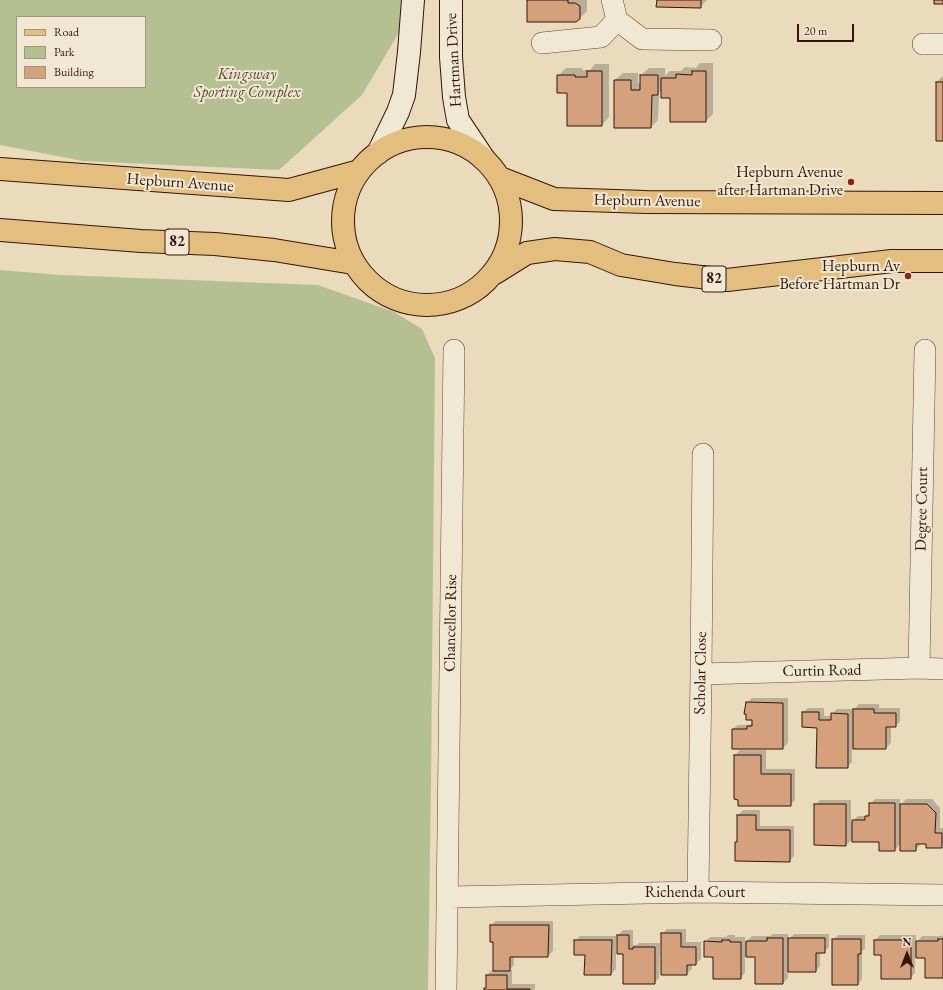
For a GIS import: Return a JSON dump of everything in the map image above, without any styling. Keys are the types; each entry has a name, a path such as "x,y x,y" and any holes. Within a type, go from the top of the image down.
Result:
{"main road":[{"path":"378,153 398,112 404,95 413,0"},
{"name":"Hartman Drive","path":"451,0 451,57 454,97 458,120 484,159"},
{"name":"82","path":"494,274 507,248 512,225 508,198 500,178 484,159 464,146 442,138 408,139 378,153 366,162 348,190 342,216 344,241 353,263 373,287 404,303 442,304 472,293 494,274 527,253 555,249 590,252 621,265 675,274 726,280 892,261 943,261"},
{"name":"Hepburn Avenue","path":"0,169 289,190 359,171"},
{"name":"Hepburn Avenue","path":"500,178 554,199 646,202 943,203"},
{"name":"82","path":"0,230 141,241 215,244 274,250 353,263"}],"street":[{"path":"542,43 601,37 615,10 642,39 711,40"},
{"name":"Chancellor Rise","path":"446,990 454,350"},
{"name":"Degree Court","path":"919,668 925,350"},
{"name":"Scholar Close","path":"698,892 703,454"},
{"name":"Curtin Road","path":"701,674 919,668 943,669"},
{"name":"Richenda Court","path":"448,897 698,892 943,895"}],"green space":[{"name":"Kingsway Sporting Complex","path":"0,0 403,0 404,24 362,95 279,170 83,161 0,145"},
{"path":"0,270 60,275 318,285 394,312 422,329 435,358 428,990 0,990"}],"building":[{"path":"527,0 568,0 568,3 575,3 580,6 580,19 576,22 527,22"},
{"path":"657,0 701,0 701,8 656,7"},
{"path":"934,0 943,0 943,4 934,4"},
{"path":"587,71 602,71 602,126 567,126 567,93 557,93 557,75 587,77"},
{"path":"692,71 706,71 706,122 670,122 670,98 661,98 661,78 676,78 676,74 692,75"},
{"path":"640,75 658,75 658,95 652,95 651,128 614,128 614,80 631,80 631,90 640,90"},
{"path":"936,82 943,82 943,141 936,141"},
{"path":"746,702 783,703 783,749 732,749 732,729 747,729 747,726 752,726 752,720 746,720 746,714 744,714"},
{"path":"853,709 874,709 874,713 896,713 896,727 886,727 886,749 853,749"},
{"path":"802,712 819,712 819,720 831,720 831,713 848,714 848,768 816,768 817,728 802,727"},
{"path":"734,755 761,755 761,774 791,774 791,806 738,806 738,800 734,799"},
{"path":"869,803 895,803 895,851 879,851 879,842 852,842 852,820 865,820 865,816 869,816"},
{"path":"814,804 846,804 846,846 814,845"},
{"path":"900,804 927,804 936,813 935,833 942,833 942,848 926,848 926,844 916,844 916,851 900,851"},
{"path":"737,815 756,815 756,830 790,830 790,862 735,861"},
{"path":"490,925 549,925 548,957 510,957 510,971 493,971 493,942 490,942"},
{"path":"661,933 681,933 681,947 696,947 696,965 687,965 687,975 661,975"},
{"path":"617,935 629,935 629,949 633,949 633,947 655,947 655,984 623,984 623,954 617,954"},
{"path":"767,938 783,938 783,984 755,984 755,957 746,957 746,941 767,941"},
{"path":"788,938 825,938 825,953 816,953 816,972 788,972"},
{"path":"832,939 861,939 861,954 858,954 858,985 832,985"},
{"path":"938,939 943,939 943,978 925,978 925,958 916,958 916,941 938,941"},
{"path":"574,940 612,940 611,975 584,975 585,955 574,955"},
{"path":"722,940 741,942 741,979 713,979 713,957 704,957 704,941 722,942"},
{"path":"874,940 911,940 911,979 881,979 881,955 874,955"},
{"path":"486,975 507,975 507,989 530,990 484,990 484,988 486,988"}],"place":[{"name":"Hepburn Avenue after Hartman Drive","path":"851,182"},
{"name":"Hepburn Av Before Hartman Dr","path":"908,276"}]}
